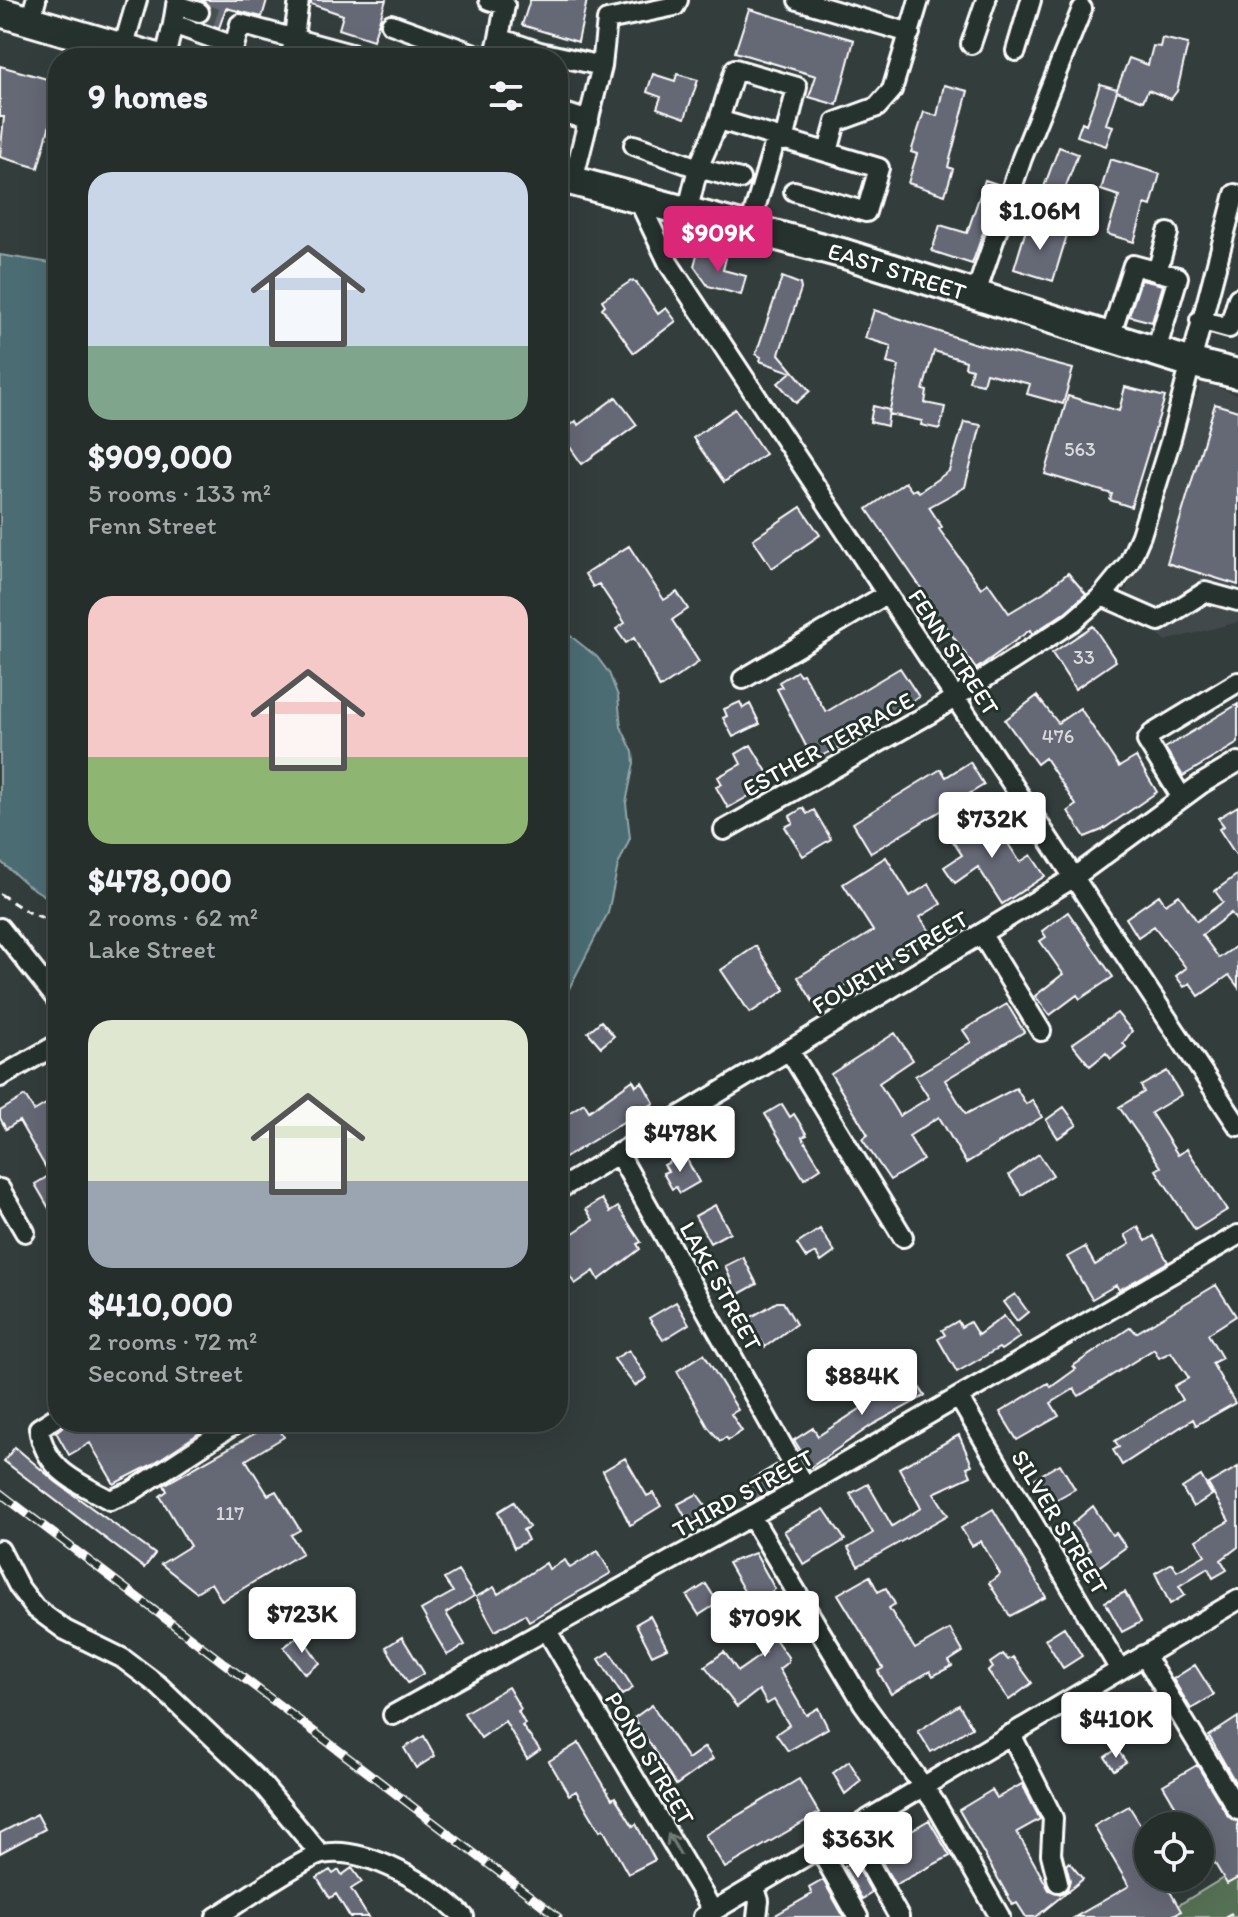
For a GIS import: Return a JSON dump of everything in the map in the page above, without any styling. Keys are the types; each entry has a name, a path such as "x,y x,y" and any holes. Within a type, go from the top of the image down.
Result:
{"highway":[{"path":"0,12 33,10 123,48"},
{"name":"EAST STREET","path":"568,180 976,293 1120,322 1156,351 1238,382"},
{"name":"EAST STREET","path":"1189,362 1238,374"}],"street":[{"path":"123,48 137,0"},
{"path":"293,48 299,0"},
{"path":"568,174 589,121 602,66 607,20 675,6 678,0"},
{"path":"798,0 910,33"},
{"path":"828,152 836,122 877,107 892,90 919,0"},
{"path":"971,44 986,0"},
{"path":"1016,51 1031,0"},
{"path":"496,48 500,2"},
{"path":"167,48 173,24 187,5"},
{"path":"976,293 1022,158 1082,9"},
{"path":"232,48 231,22 328,48"},
{"path":"173,24 224,48"},
{"path":"391,24 458,48"},
{"path":"499,38 528,48"},
{"path":"568,58 602,66"},
{"path":"687,213 698,168 719,120 735,69 797,87 749,229"},
{"path":"568,114 589,121"},
{"path":"719,120 879,168 866,212 794,191"},
{"path":"634,145 740,179"},
{"name":"ESTHER TERRACE","path":"724,830 917,721 1072,622 1102,596 1129,563 1171,439 1200,320 1229,250 1235,194"},
{"name":"FENN STREET","path":"639,201 669,264 1238,1126"},
{"path":"1120,322 1168,233"},
{"path":"1120,322 1133,265 1178,277 1156,351"},
{"path":"1200,320 1229,328 1238,298"},
{"path":"1102,596 1159,621 1205,592 1238,601"},
{"path":"743,679 887,594"},
{"path":"1182,798 1147,741 1152,734 1238,682"},
{"name":"FOURTH STREET","path":"568,1184 1073,878 1182,798 1238,762"},
{"path":"0,928 48,988"},
{"path":"982,935 1041,1031"},
{"path":"0,1077 48,1050"},
{"path":"789,1050 903,1237"},
{"name":"LAKE STREET","path":"618,1153 805,1486"},
{"path":"0,1189 25,1232"},
{"name":"THIRD STREET","path":"393,1715 805,1486 1238,1235"},
{"name":"SILVER STREET","path":"959,1398 1120,1670"},
{"path":"48,1422 39,1428 43,1451 69,1478 110,1500 131,1492 223,1432"},
{"path":"751,1516 863,1703 925,1786 1000,1917"},
{"path":"0,1550 19,1587 35,1608 65,1630 122,1658 158,1685 260,1782 320,1854"},
{"path":"708,1914 1238,1600"},
{"name":"POND STREET","path":"546,1629 708,1914"},
{"path":"1144,1655 1238,1810"},
{"path":"1011,1734 1053,1818 1051,1854 1058,1882"},
{"path":"851,1831 899,1917"},
{"path":"820,1850 858,1917"},
{"path":"216,1917 320,1854 348,1853 383,1864 420,1883 464,1917"},
{"path":"755,1888 759,1901 757,1917"}],"path":[{"path":"0,894 26,911 48,920"},
{"path":"1225,1917 1238,1910"}],"shaded area":[{"path":"1202,382 1238,395 1238,622 1165,641 1123,599"}],"green space":[{"path":"1238,1869 1238,1917 1159,1917 1200,1892 1214,1892 1214,1884"}],"water":[{"path":"0,255 48,262 48,898 26,884 0,861"},
{"path":"568,634 597,657 609,673 618,696 621,727 633,752 634,763 626,803 630,838 618,865 608,913 568,991"}],"building":[{"path":"202,0 267,0 262,17 226,8 219,28 204,22 211,10"},
{"path":"311,0 386,0 373,40 339,29 343,15 311,4"},
{"path":"530,0 587,0 578,42 522,25"},
{"path":"749,9 854,40 837,105 809,97 816,76 735,52"},
{"path":"1162,38 1188,44 1177,91 1171,99 1148,90 1143,101 1117,91 1106,124 1113,126 1106,146 1077,136 1082,122 1086,124 1100,84 1117,89 1129,58 1148,65 1153,46 1160,47"},
{"path":"0,66 48,79 48,132 38,168 0,157 4,117 0,117"},
{"path":"653,74 675,81 677,74 698,80 685,118 657,108 661,97 647,92"},
{"path":"944,85 968,91 948,167 953,169 945,195 908,183 917,154 911,152 924,112 937,116"},
{"path":"1059,147 1078,154 1063,194 1044,187"},
{"path":"1110,159 1160,174 1151,206 1145,204 1134,242 1107,234 1119,196 1101,190"},
{"path":"985,180 1000,185 972,264 932,251 940,225 967,233"},
{"path":"1028,223 1067,235 1053,281 1014,269"},
{"path":"698,251 726,258 723,270 746,276 741,295 708,286 694,266"},
{"path":"782,277 800,284 801,289 779,354 810,391 796,403 778,383 791,372 760,361 761,357 756,354"},
{"path":"1141,280 1163,285 1152,322 1129,316"},
{"path":"631,281 636,282 658,314 666,308 676,321 634,353 602,308 605,305 602,300"},
{"path":"874,310 973,343 1073,369 1063,404 1027,394 1030,384 986,373 983,384 969,381 972,369 965,367 966,361 934,351 923,390 927,391 925,403 945,407 940,429 921,425 922,421 889,414 899,366 887,363 891,346 865,338"},
{"path":"1125,387 1165,397 1131,507 1110,500 1112,494 1045,474 1068,396 1119,411"},
{"path":"616,397 637,425 582,464 568,444 568,427 576,421 578,425"},
{"path":"1215,404 1238,411 1238,585 1167,563"},
{"path":"873,406 889,410 887,426 870,422"},
{"path":"735,409 765,454 724,482 693,438"},
{"path":"964,422 981,425 965,487 929,507 942,527 939,529 981,588 988,583 1009,613 1068,573 1086,594 1064,613 1032,634 1030,630 976,669 940,618 931,624 923,611 932,604 867,509 905,482 912,491 916,489 919,492 949,471"},
{"path":"801,507 820,535 772,568 753,539"},
{"path":"629,546 664,600 677,592 688,609 672,620 699,662 660,688 634,638 626,643 616,629 625,623 599,584 593,587 585,574"},
{"path":"1093,626 1116,661 1075,689 1052,653"},
{"path":"900,668 919,697 813,760 777,689 782,687 779,682 797,671 803,674 826,712"},
{"path":"1037,696 1058,723 1080,708 1119,767 1136,757 1157,792 1102,830 1085,837 1068,811 1076,805 1045,758 1037,764 1005,720"},
{"path":"740,702 743,708 750,704 760,724 733,737 723,718 727,716 724,709"},
{"path":"1238,704 1238,743 1183,776 1165,748"},
{"path":"751,745 773,782 728,808 716,787 722,784 718,777 741,764 736,754"},
{"path":"970,762 984,785 871,853 853,823 941,769 946,777"},
{"path":"1238,806 1238,858 1219,829 1224,826 1218,818"},
{"path":"803,808 807,814 814,810 831,839 803,856 785,827 793,823 790,816"},
{"path":"988,813 1020,862 1031,855 1045,876 1002,904 978,867 955,883 944,867 962,855 950,837"},
{"path":"886,857 910,896 929,884 941,904 920,917 931,933 815,1005 798,977 873,931 843,884"},
{"path":"1238,874 1238,923 1231,913 1202,935 1219,958 1238,945 1238,987 1229,975 1199,996 1190,983 1184,987 1176,976 1186,968 1154,926 1138,937 1126,918 1159,895 1165,904 1179,895 1197,921 1223,902 1215,891"},
{"path":"1068,912 1113,977 1080,999 1077,995 1050,1015 1035,996 1063,974 1040,941 1046,937 1042,931"},
{"path":"756,946 785,990 750,1013 721,970"},
{"path":"1007,1004 1024,1032 945,1080 966,1114 1016,1088 1026,1104 1032,1100 1042,1117 966,1163 939,1117 909,1136 923,1160 890,1180 862,1139 868,1135 831,1074 895,1033 913,1060 879,1083 899,1116 929,1098 915,1076 971,1042 963,1030"},
{"path":"1117,1013 1132,1031 1123,1043 1126,1047 1111,1059 1106,1053 1090,1066 1072,1044"},
{"path":"601,1021 614,1036 601,1047 588,1032"},
{"path":"1167,1071 1181,1095 1151,1113 1178,1155 1187,1149 1227,1210 1195,1230 1156,1170 1161,1167 1119,1107 1144,1092 1141,1086"},
{"path":"633,1080 636,1086 642,1082 654,1103 568,1156 568,1113 584,1103 589,1111"},
{"path":"25,1096 34,1111 48,1103 48,1172 19,1121 6,1129 0,1111"},
{"path":"782,1104 790,1117 794,1114 807,1135 802,1137 821,1168 804,1179 765,1114"},
{"path":"1064,1107 1077,1125 1058,1138 1046,1120"},
{"path":"684,1154 699,1182 680,1193 676,1187 672,1189 663,1173 668,1171 664,1165"},
{"path":"1039,1154 1053,1175 1022,1195 1009,1175"},
{"path":"48,1176 48,1207 35,1184"},
{"path":"602,1199 610,1212 618,1207 641,1242 637,1244 640,1249 599,1280 594,1271 575,1284 568,1273 568,1236 593,1220 586,1209"},
{"path":"715,1205 730,1232 710,1243 695,1216"},
{"path":"1138,1227 1146,1241 1154,1236 1168,1262 1119,1290 1116,1285 1092,1299 1067,1257 1085,1247 1095,1265 1130,1244 1125,1235"},
{"path":"820,1229 835,1252 821,1262 816,1253 806,1258 797,1244"},
{"path":"743,1257 757,1284 737,1295 725,1266"},
{"path":"1216,1285 1236,1316 1208,1334 1222,1358 1212,1363 1235,1403 1196,1425 1193,1419 1122,1465 1113,1450 1119,1447 1115,1441 1182,1400 1174,1386 1189,1378 1171,1352 1159,1358 1154,1349 1079,1396 1074,1389 1051,1403 1059,1416 1017,1440 1000,1412 1048,1383 1051,1387 1076,1369 1073,1366 1131,1327 1136,1333"},
{"path":"1015,1294 1028,1312 1017,1321 1003,1302"},
{"path":"676,1302 689,1324 663,1340 649,1318"},
{"path":"777,1302 783,1302 796,1324 765,1347 761,1340 757,1342 747,1325 752,1322 750,1318"},
{"path":"1004,1316 1020,1337 957,1372 938,1339 945,1335 942,1330 958,1321 961,1327 970,1322 978,1335"},
{"path":"629,1350 647,1378 635,1386 614,1359"},
{"path":"704,1354 738,1410 731,1414 742,1431 728,1440 726,1437 720,1441 708,1427 677,1371"},
{"path":"851,1362 860,1374 845,1386 835,1375"},
{"path":"904,1363 925,1396 872,1425 811,1467 794,1440 813,1428 818,1436 894,1387 886,1374"},
{"path":"56,1432 201,1432 151,1465 114,1484 90,1443 69,1455"},
{"path":"257,1432 281,1432 284,1437 246,1460 268,1495 276,1491 300,1530 291,1535 302,1553 222,1601 211,1583 196,1592 161,1564 190,1546 160,1496 167,1491 164,1485"},
{"path":"959,1435 972,1465 967,1467 971,1476 934,1493 948,1515 858,1566 848,1548 873,1533 850,1494 868,1484 892,1526 921,1508 899,1468"},
{"path":"15,1447 56,1482 155,1554 144,1568 4,1461"},
{"path":"625,1458 647,1496 653,1493 661,1506 630,1525 603,1471"},
{"path":"1060,1464 1075,1489 1050,1503 1035,1478"},
{"path":"776,1465 786,1483 748,1504 739,1487"},
{"path":"1238,1467 1238,1547 1221,1560 1227,1570 1213,1578 1208,1568 1179,1586 1185,1595 1170,1604 1155,1573 1172,1563 1177,1571 1205,1555 1196,1540 1229,1521 1208,1484"},
{"path":"1201,1476 1212,1495 1193,1507 1182,1488"},
{"path":"697,1494 714,1517 692,1529 678,1504"},
{"path":"514,1502 529,1527 523,1530 528,1540 514,1548 498,1512"},
{"path":"1093,1506 1112,1535 1116,1533 1126,1547 1097,1568 1087,1552 1090,1550 1072,1524"},
{"path":"824,1509 845,1540 804,1565 784,1531"},
{"path":"993,1509 1046,1597 1010,1616 989,1583 1000,1574 981,1541 972,1546 961,1528"},
{"path":"598,1551 611,1573 529,1621 525,1614 495,1631 476,1597 494,1587 498,1594 546,1563 549,1569 565,1560 570,1568"},
{"path":"755,1553 775,1589 771,1592 787,1624 770,1632 788,1657 788,1662 779,1669 806,1715 818,1708 828,1728 788,1751 776,1734 789,1725 774,1700 767,1704 759,1690 737,1707 705,1666 724,1652 738,1671 765,1652 744,1610 751,1606 756,1612 728,1563"},
{"path":"458,1571 474,1596 446,1613 465,1645 447,1655 421,1610 453,1592 444,1579"},
{"path":"870,1576 878,1592 886,1588 895,1604 889,1608 915,1649 950,1629 963,1652 949,1661 952,1666 933,1676 930,1671 891,1694 878,1671 883,1668 838,1594"},
{"path":"706,1584 718,1603 699,1615 687,1596"},
{"path":"1125,1592 1141,1622 1122,1632 1105,1602"},
{"path":"650,1616 667,1648 652,1655 636,1624"},
{"path":"1064,1627 1082,1656 1063,1668 1045,1639"},
{"path":"300,1635 320,1663 305,1674 284,1647"},
{"path":"402,1637 424,1673 408,1683 386,1647"},
{"path":"610,1652 633,1688 622,1695 599,1659"},
{"path":"1003,1654 1008,1660 1013,1657 1032,1683 1009,1700 988,1671 993,1668 990,1663"},
{"path":"1195,1665 1214,1695 1191,1709 1173,1679"},
{"path":"508,1687 521,1709 518,1711 525,1724 522,1726 540,1750 527,1759 505,1721 481,1738 464,1713"},
{"path":"652,1705 688,1759 705,1747 713,1759 676,1785 634,1718"},
{"path":"959,1705 972,1727 931,1752 918,1731"},
{"path":"1238,1717 1238,1787 1209,1736"},
{"path":"424,1736 435,1756 416,1768 404,1748"},
{"path":"579,1743 612,1799 615,1797 633,1826 636,1824 655,1860 628,1874 603,1829 600,1831 576,1791 569,1795 549,1761"},
{"path":"1117,1749 1126,1762 1114,1770 1105,1757"},
{"path":"849,1761 861,1781 845,1794 833,1773"},
{"path":"1197,1765 1228,1816 1238,1822 1238,1878 1227,1884 1214,1862 1214,1812 1168,1812 1176,1807 1163,1785"},
{"path":"799,1779 819,1813 725,1868 705,1835"},
{"path":"1022,1784 1040,1819 1017,1832 1049,1890 1060,1894 1067,1890 1070,1880 1066,1865 1069,1862 1083,1879 1036,1917 1026,1917 1017,1903 1013,1905 959,1810 992,1790 997,1798"},
{"path":"1129,1806 1134,1814 1134,1892 1170,1892 1181,1911 1170,1917 1075,1917 1129,1886 1094,1826"},
{"path":"37,1814 45,1829 0,1853 0,1833"},
{"path":"929,1820 950,1856 895,1885 882,1862 910,1847 903,1835"},
{"path":"854,1861 872,1893 862,1899 844,1867"},
{"path":"352,1868 362,1882 351,1889 368,1917 350,1917 336,1894 330,1898 317,1878 330,1870 333,1874 339,1870 342,1875"},
{"path":"823,1880 844,1917 772,1917 812,1894 809,1888"}],"tunnel":[{"path":"199,12 222,19"}],"railway":[{"path":"0,1493 558,1917"}]}
